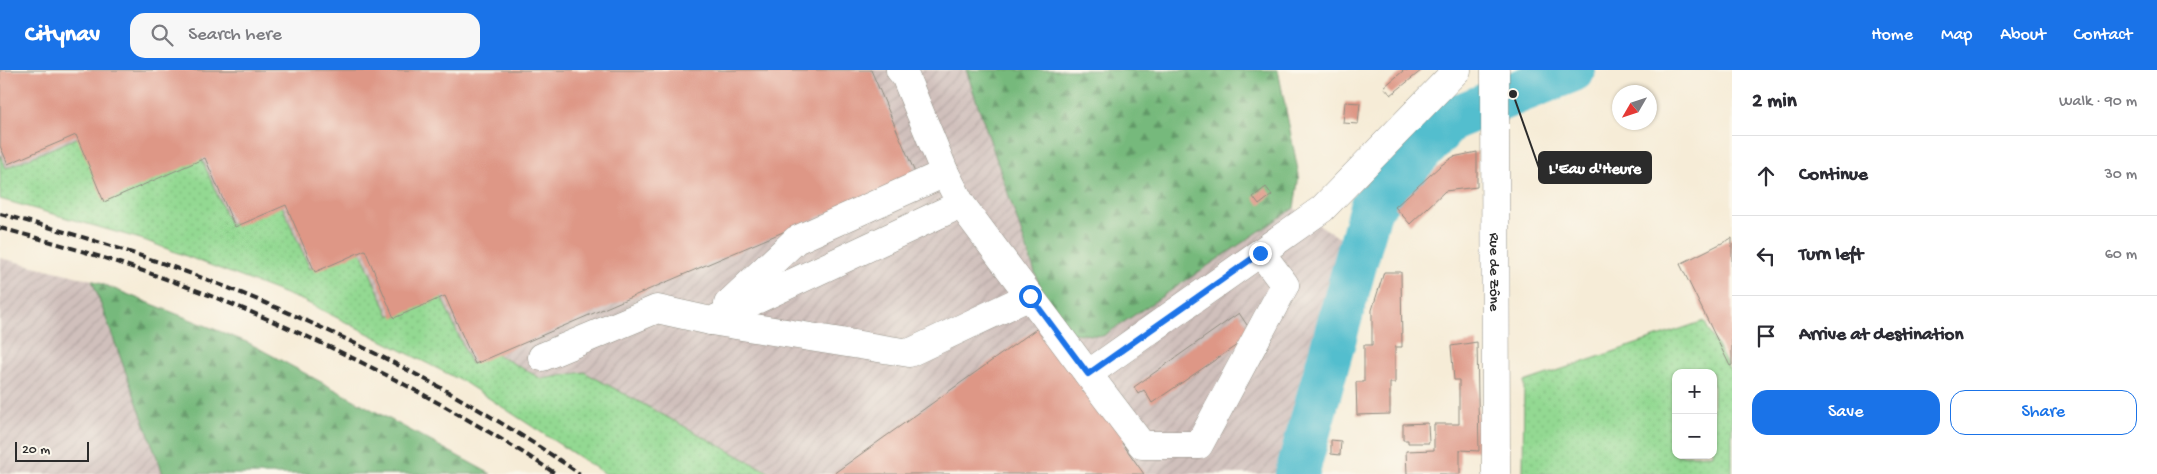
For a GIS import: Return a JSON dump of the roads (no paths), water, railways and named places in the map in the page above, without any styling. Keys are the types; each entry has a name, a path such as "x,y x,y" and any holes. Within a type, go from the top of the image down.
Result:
{"street":[{"path":"900,70 905,76 945,173 961,204 1142,446 1199,445 1285,285 1260,253"},
{"path":"1088,374 1322,209 1458,70"},
{"name":"Rue de Zône","path":"1495,72 1496,474"},
{"path":"711,321 796,240 945,173"},
{"path":"711,321 961,204"},
{"path":"542,357 657,309 711,321 909,353 1030,296"}],"waterway":[{"path":"1297,474 1371,207 1451,119 1573,70"}],"railway":[{"path":"0,214 77,235 153,260 301,318 444,390 513,430 580,474"},
{"path":"0,228 58,244 171,281 282,325 336,350 442,405 500,438 556,474"}],"place":[{"name":"L'Eau d'Heure","path":"1513,94"}]}
